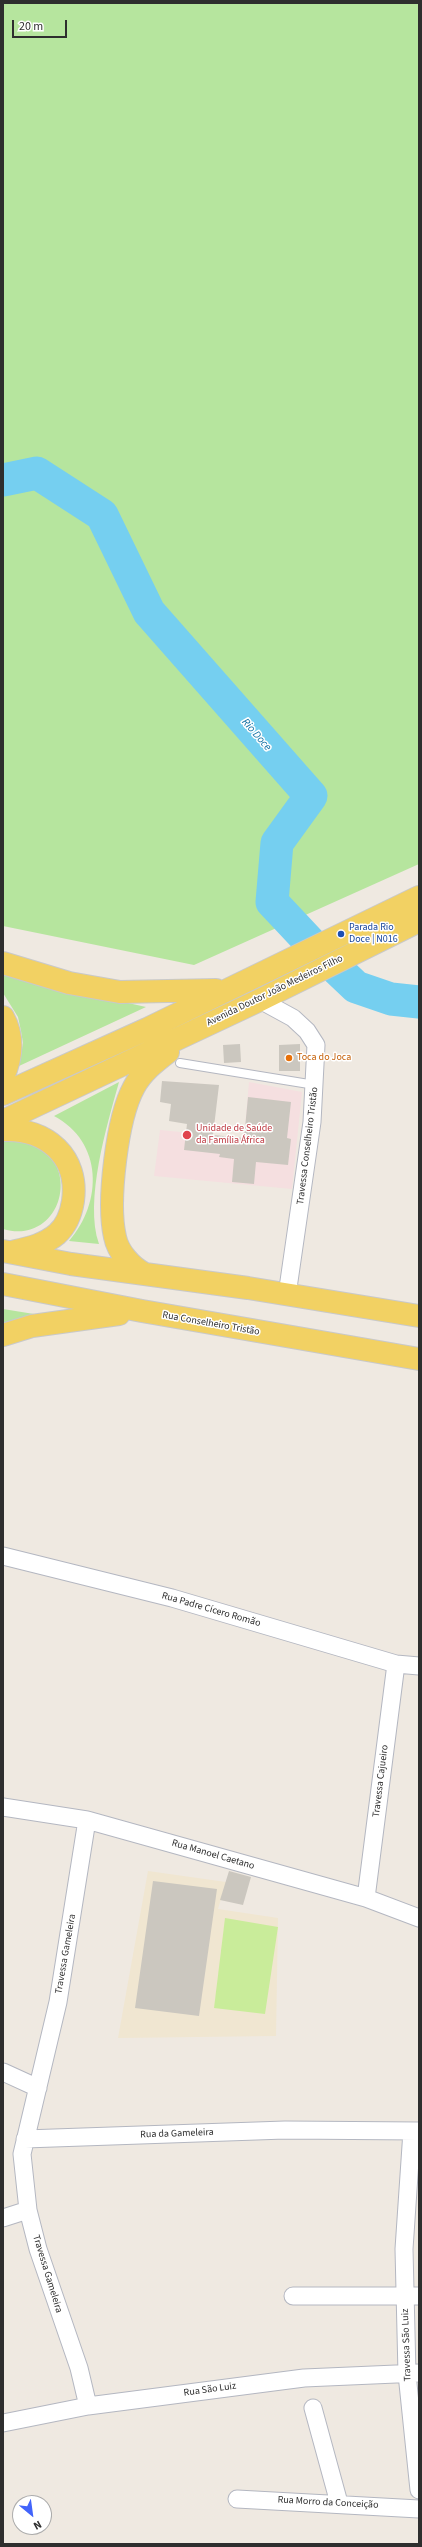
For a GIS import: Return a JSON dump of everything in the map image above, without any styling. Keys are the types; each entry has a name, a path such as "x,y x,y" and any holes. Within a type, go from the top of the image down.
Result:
{"main road":[{"path":"3,1094 147,1028 228,988 262,974 415,899"},
{"name":"Avenida Doutor João Medeiros Filho","path":"3,1121 266,997 416,923"},
{"path":"3,963 69,983 120,992 192,992 228,988"},
{"path":"145,1274 129,1262 115,1237 114,1170 122,1122 128,1100 141,1075 153,1063 231,1013"},
{"path":"3,1017 11,1037 11,1051 3,1077"},
{"path":"3,1130 34,1134 51,1143 64,1156 72,1171 74,1185 72,1208 68,1221 58,1233 39,1245 5,1252"},
{"path":"5,1252 71,1264 287,1295 419,1316"},
{"name":"Rua Conselheiro Tristão","path":"3,1284 142,1312 419,1359"},
{"path":"3,1335 32,1326 85,1317 142,1312"}],"street":[{"name":"Travessa Conselheiro Tristão","path":"266,997 307,1031 316,1045 316,1085 311,1130 287,1295"},
{"name":"Rua Padre Cícero Romão","path":"3,1556 172,1598 396,1664 419,1666"},
{"name":"Travessa Cajueiro","path":"366,1898 396,1664"},
{"name":"Rua Manoel Caetano","path":"3,1807 87,1820 366,1898 419,1918"},
{"name":"Travessa Gameleira","path":"38,2088 58,2002 87,1820"},
{"path":"3,2072 38,2088 25,2139"},
{"name":"Rua da Gameleira","path":"25,2139 285,2130 416,2131"},
{"name":"Travessa São Luiz","path":"416,2131 404,2249 412,2296 413,2373 419,2490"},
{"name":"Travessa Gameleira","path":"25,2139 22,2154 28,2210 45,2273 79,2368 88,2406"},
{"path":"3,2218 28,2210"},
{"name":"Travessa São Luiz","path":"294,2296 412,2296"},
{"name":"Rua São Luiz","path":"3,2423 88,2406 304,2378 413,2373"},
{"path":"312,2408 339,2503"},
{"name":"Rua Morro da Conceição","path":"237,2499 339,2503 419,2509"}],"lane":[{"path":"180,1063 316,1085"}],"shaded area":[{"name":"Unidade de Saúde da Família África","path":"249,1082 302,1092 292,1189 154,1176 160,1130 244,1138"},
{"path":"148,1871 226,1882 218,1909 278,1918 276,2036 118,2038"}],"green space":[{"path":"3,3 419,3 419,864 194,965 3,926"},
{"path":"3,975 146,1007 19,1066 23,1043 21,1031 18,1017 3,993"},
{"path":"119,1082 103,1141 96,1185 94,1207 95,1226 99,1244 69,1241 80,1225 88,1209 92,1191 93,1174 89,1157 82,1141 70,1127 54,1116"},
{"path":"20,1140 46,1151 56,1164 60,1179 60,1194 56,1208 47,1219 35,1228 21,1231 3,1229 3,1142"},
{"path":"3,1309 34,1314 3,1323"},
{"path":"225,1918 278,1927 265,2014 214,2008"}],"building":[{"path":"240,1044 241,1062 224,1063 223,1045"},
{"name":"Toca do Joca","path":"300,1044 300,1071 279,1071 279,1045"},
{"path":"162,1081 219,1085 213,1135 244,1138 248,1097 291,1102 287,1138 291,1139 288,1165 256,1162 254,1184 232,1182 234,1159 219,1157 220,1154 184,1150 187,1124 169,1121 171,1104 160,1102"},
{"path":"229,1871 251,1877 243,1905 220,1900"},
{"path":"153,1881 217,1889 199,2016 135,2008"}],"waterway":[{"name":"Rio Doce","path":"3,480 37,473 102,515 149,612 311,796 277,843 272,902 318,951 356,987 391,999 419,1002"}],"place":[{"name":"Parada Rio Doce | N016","path":"341,934"},
{"name":"Toca do Joca","path":"289,1058"},
{"name":"Unidade de Saúde da Família África","path":"187,1135"}]}
